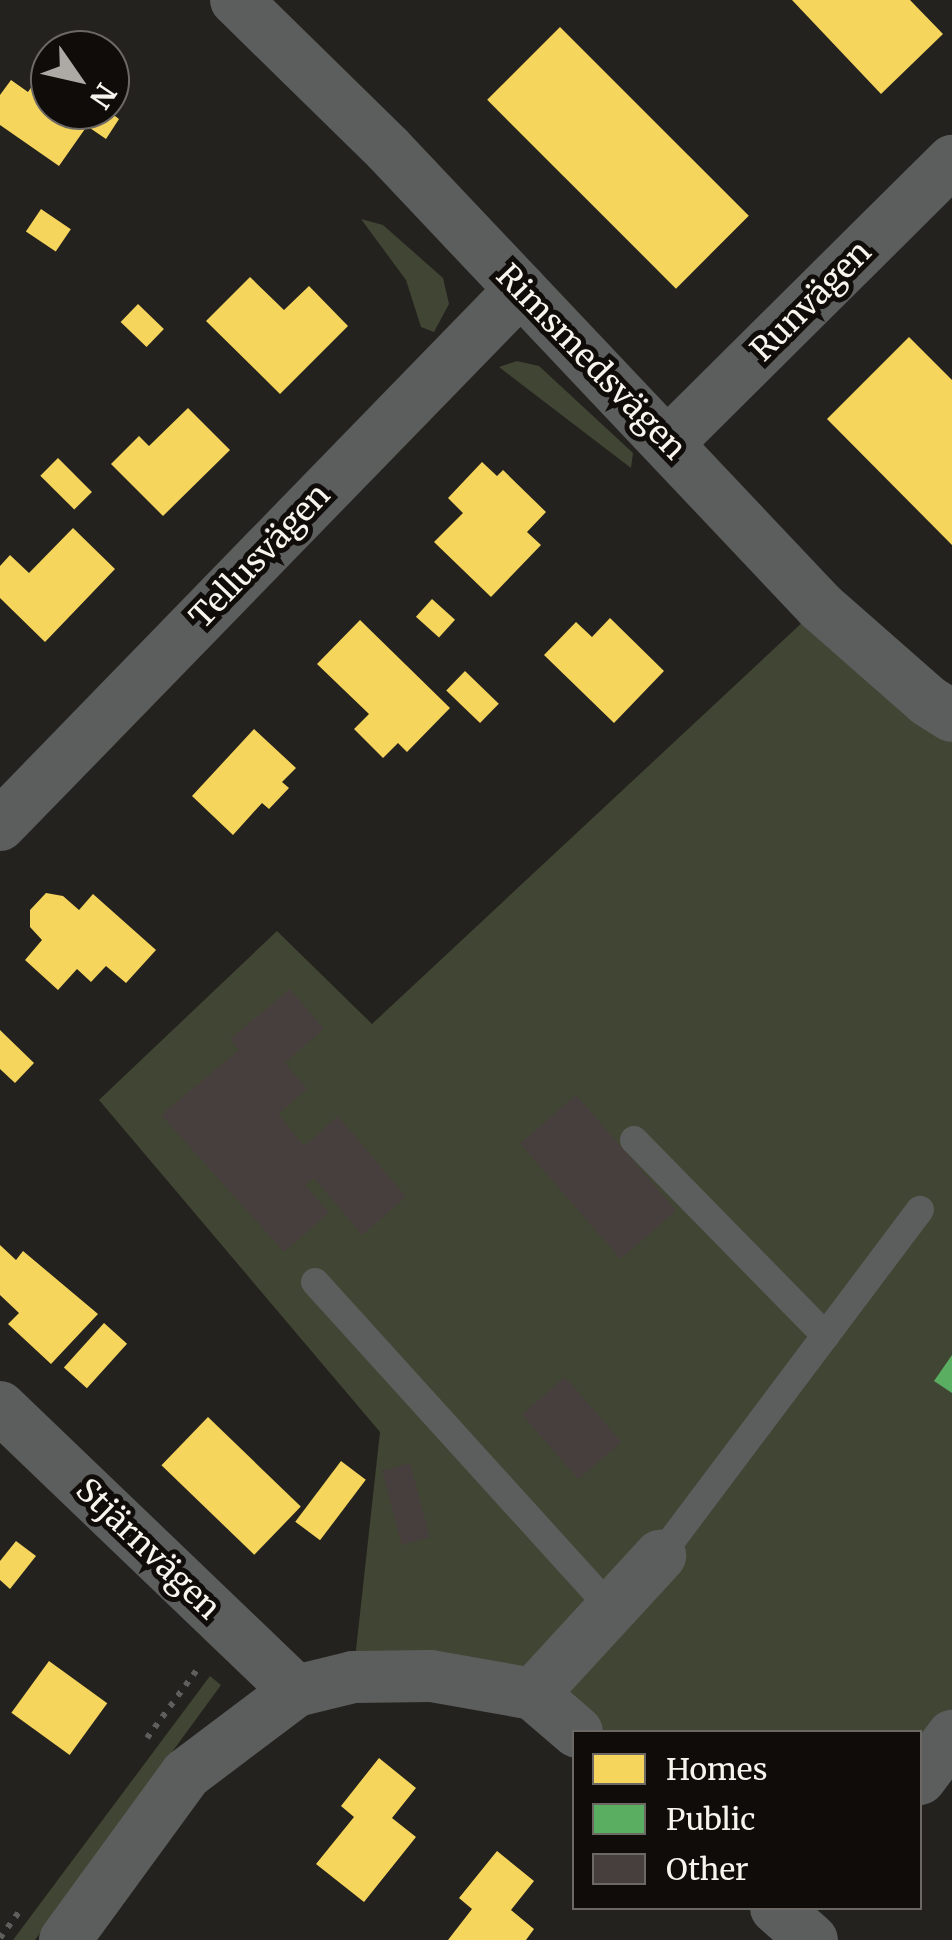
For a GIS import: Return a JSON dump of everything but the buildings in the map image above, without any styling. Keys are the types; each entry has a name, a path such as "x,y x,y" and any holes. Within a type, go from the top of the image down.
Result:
{"street":[{"name":"Rimsmedsvägen","path":"236,0 389,150 820,606 928,702 952,716"},
{"name":"Runvägen","path":"669,442 952,160"},
{"name":"Tellusvägen","path":"0,825 521,289"},
{"name":"Stjärnvägen","path":"0,1407 296,1691"},
{"path":"533,1694 660,1556"},
{"path":"65,1940 186,1774 296,1691 353,1677 431,1676 533,1694 575,1730"},
{"path":"922,1776 952,1736"}],"lane":[{"path":"634,1140 826,1336"},
{"path":"660,1556 920,1210"},
{"path":"316,1282 612,1609"}],"green space":[{"path":"361,219 383,225 443,278 449,304 434,332 421,327 406,280"},
{"path":"517,361 539,366 633,453 631,468 499,367"},
{"path":"820,606 952,716 952,1736 922,1776 922,1730 575,1730 533,1694 353,1677 380,1432 99,1100 277,931 372,1024"},
{"path":"210,1676 221,1685 35,1940 13,1940"}]}
